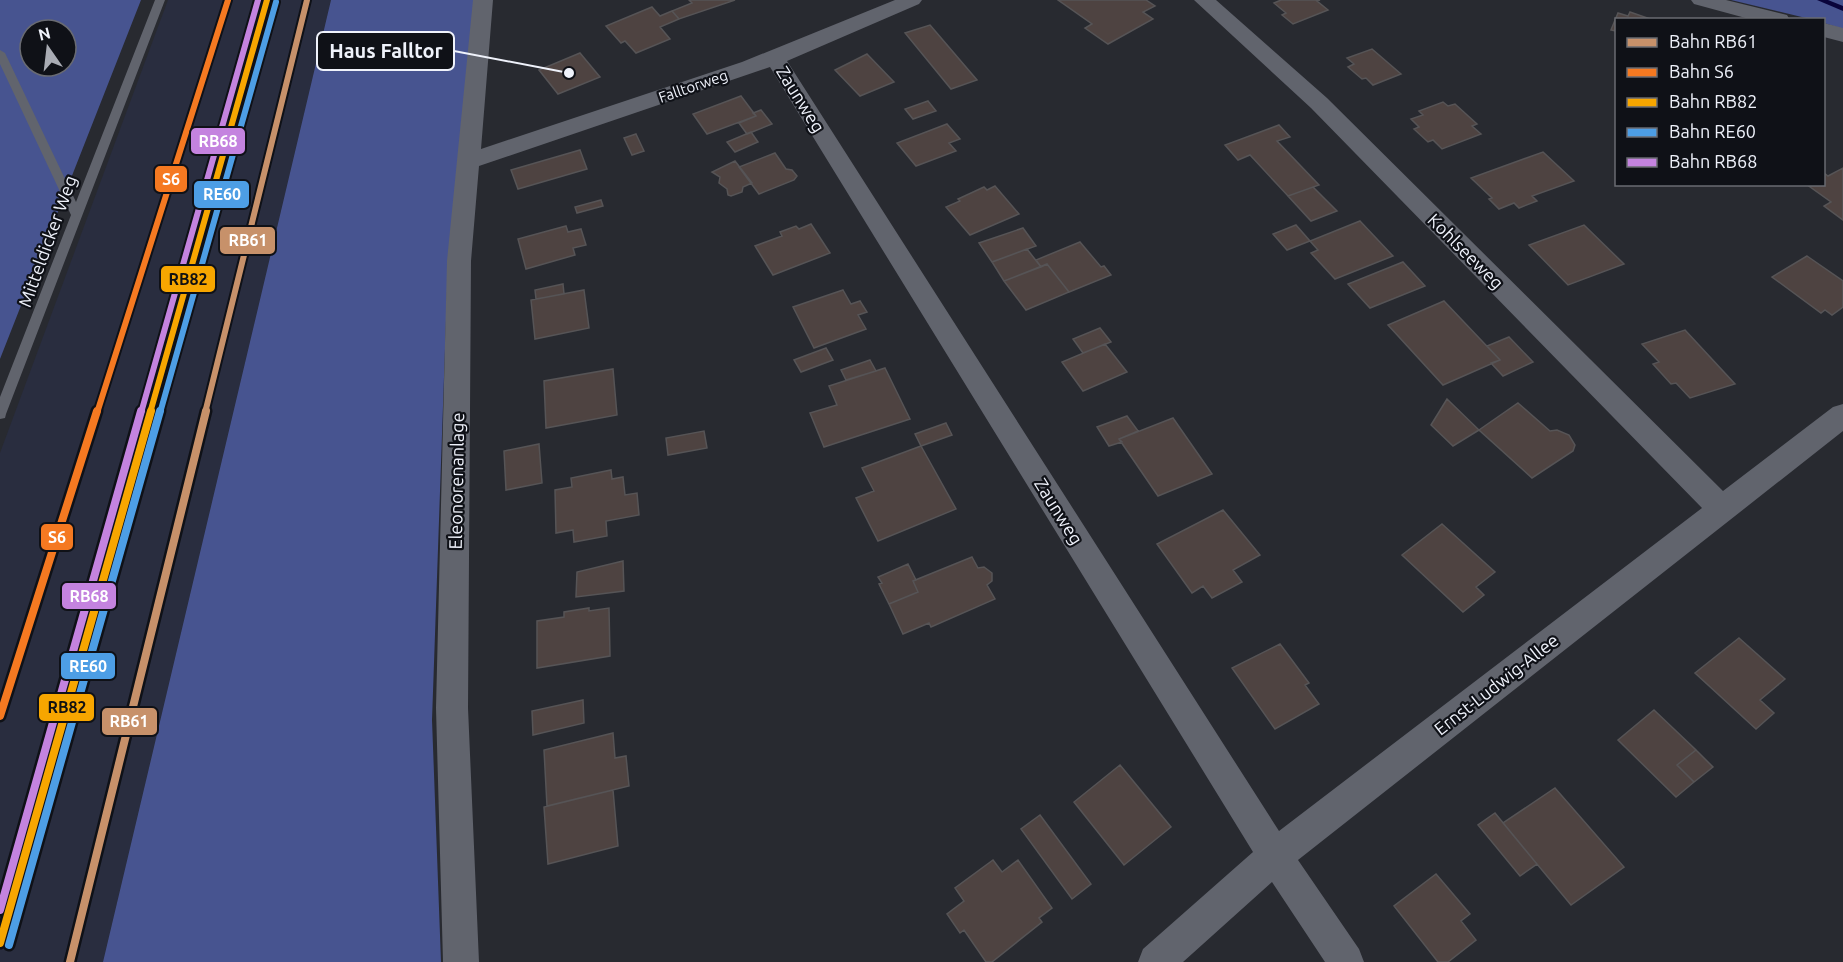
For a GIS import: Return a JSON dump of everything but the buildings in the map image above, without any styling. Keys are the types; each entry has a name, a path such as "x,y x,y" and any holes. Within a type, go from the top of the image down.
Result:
{"street":[{"name":"Eleonorenanlage","path":"461,962 452,708 459,261 483,0"},
{"name":"Falltorweg","path":"469,161 774,57 912,0"},
{"name":"Kohlseeweg","path":"1204,0 1319,103 1722,509"},
{"path":"1701,0 1772,18"},
{"path":"1825,30 1843,35"},
{"name":"Zaunweg","path":"774,57 1275,856 1346,962"},
{"name":"Ernst-Ludwig-Allee","path":"1156,962 1275,856 1843,416"}],"lane":[{"name":"Mitteldicker Weg","path":"0,414 160,0"},
{"path":"0,53 76,213"}],"shaded area":[{"path":"0,0 141,0 0,359"},
{"path":"168,0 331,0 103,962 0,962 0,453"},
{"path":"331,0 475,0 448,263 432,720 441,962 103,962"},
{"path":"1731,0 1843,0 1843,29 1825,23 1825,18 1806,18"}],"waterway":[{"path":"1821,0 1843,9"}],"rail line":[{"name":"S6","path":"0,716 228,0"},
{"name":"RB68","path":"0,910 258,0"},
{"name":"RB82","path":"0,943 267,0"},
{"name":"RB61","path":"70,962 307,0"},
{"name":"RE60","path":"9,945 276,2"}],"place":[{"name":"Haus Falltor","path":"569,73"}]}
